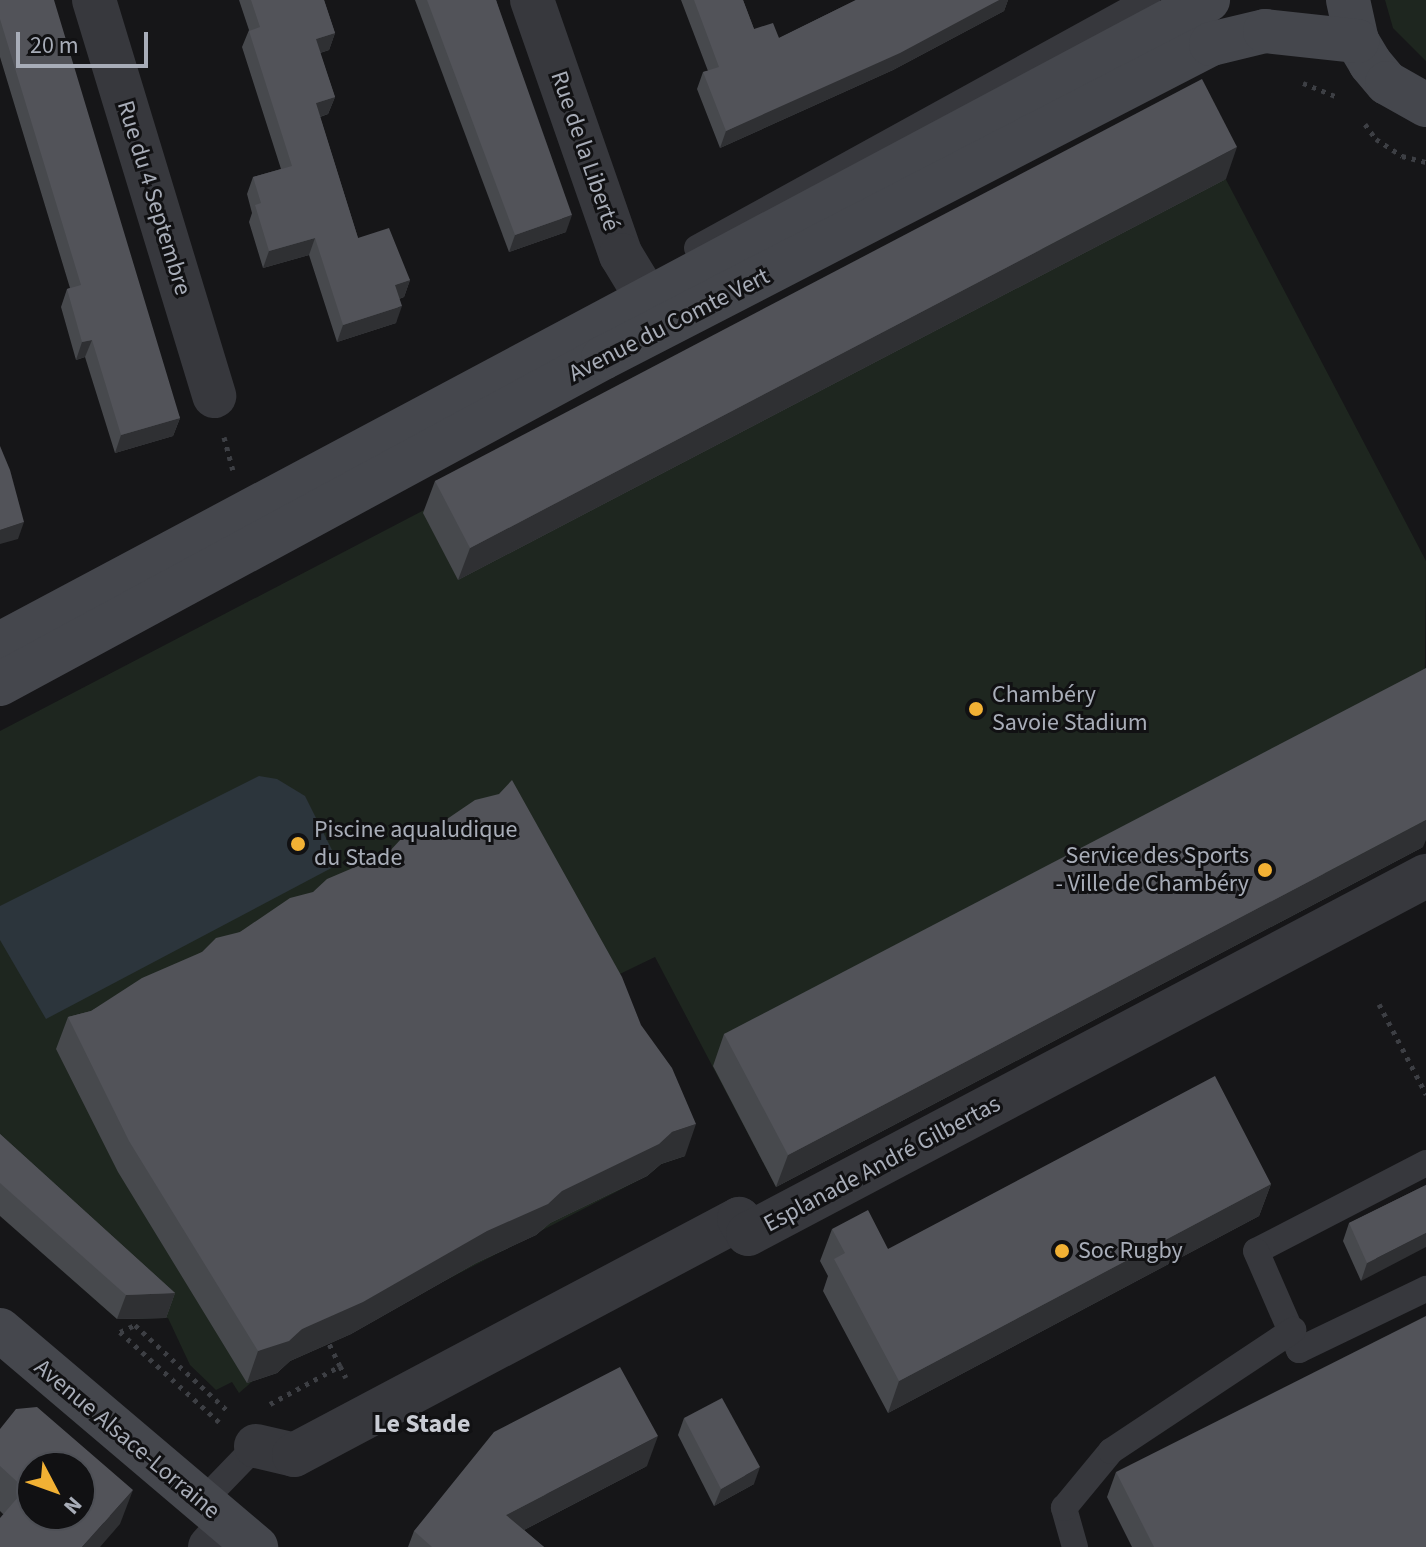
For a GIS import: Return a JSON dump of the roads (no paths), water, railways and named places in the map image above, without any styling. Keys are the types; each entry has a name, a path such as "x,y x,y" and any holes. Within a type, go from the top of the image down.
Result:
{"main road":[{"name":"Avenue du Comte Vert","path":"0,644 641,290 1208,0"},
{"name":"Avenue du Comte Vert","path":"0,684 603,358 1211,44 1265,31 1352,21"},
{"path":"1352,21 1387,83 1426,105"},
{"name":"Avenue Alsace-Lorraine","path":"0,1330 224,1531"}],"street":[{"name":"Rue du 4 Septembre","path":"94,0 214,396"},
{"name":"Rue de la Liberté","path":"532,0 641,290"},
{"name":"Esplanade André Gilbertas","path":"247,1426 294,1455 739,1219 748,1234 1426,876"}],"lane":[{"path":"0,624 240,494 641,290 1147,0"},
{"path":"1426,1163 1256,1251 1293,1330 1299,1350 1426,1289"},
{"path":"1075,1547 1064,1508 1111,1451 1293,1330"},
{"path":"224,1531 247,1426"}],"place":[{"name":"Chambéry Savoie Stadium","path":"976,709"},
{"name":"Piscine aqualudique du Stade","path":"298,844"},
{"name":"Service des Sports - Ville de Chambéry","path":"1265,870"},
{"name":"Soc Rugby","path":"1062,1251"}],"district":[{"name":"Le Stade","path":"422,1424"}]}
